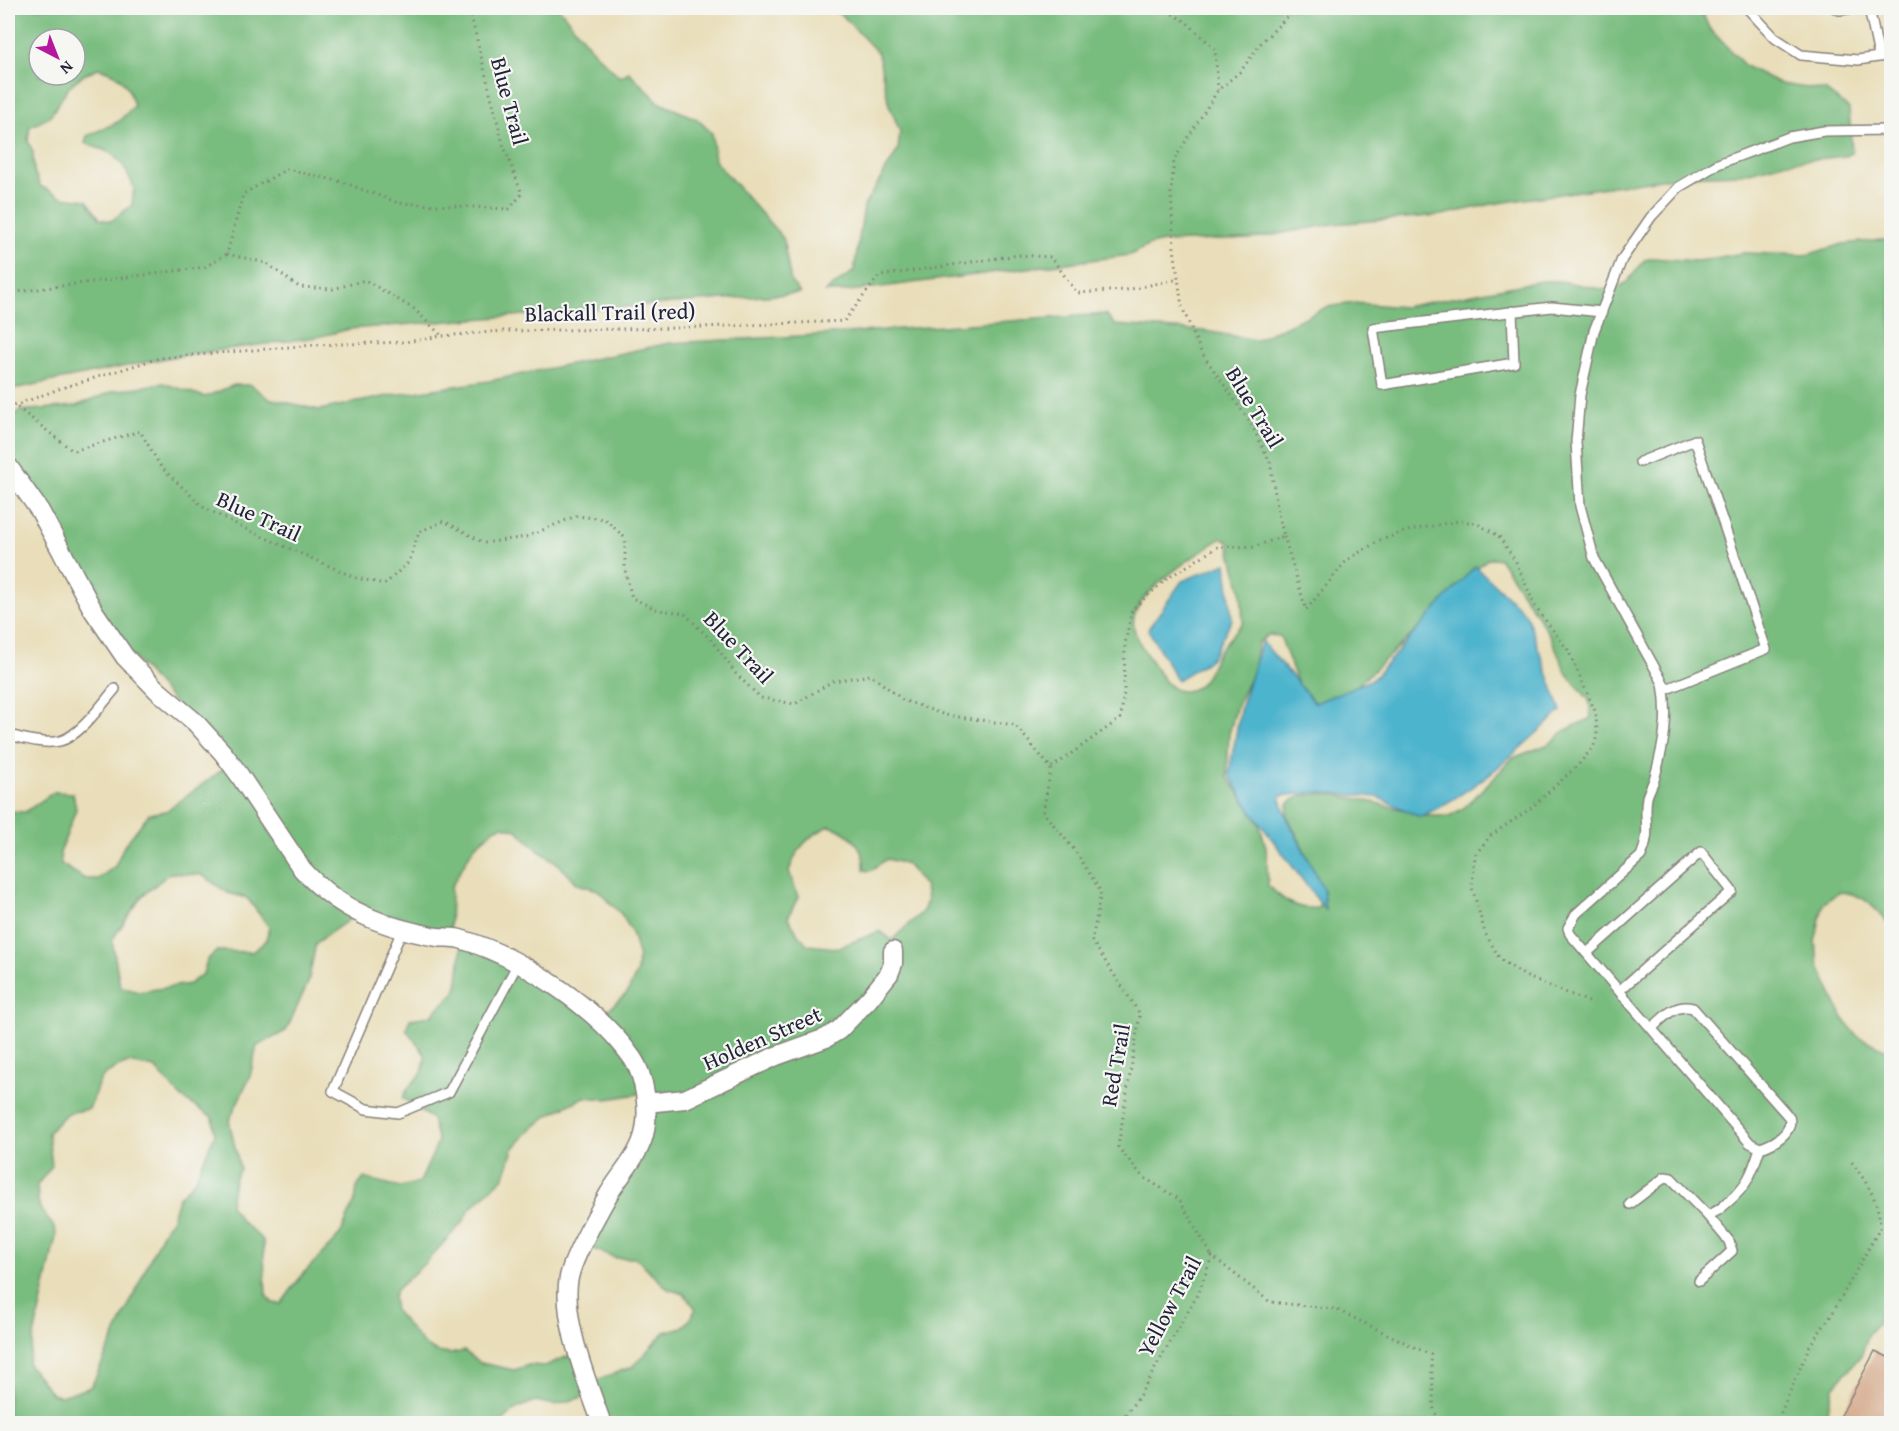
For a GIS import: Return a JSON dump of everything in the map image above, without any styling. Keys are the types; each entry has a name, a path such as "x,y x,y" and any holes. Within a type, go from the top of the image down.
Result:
{"street":[{"path":"8,466 40,511 93,610 125,657 157,690 195,722 223,753 302,869 327,894 360,915 438,937 458,939 518,964 586,1009 608,1028 634,1060 646,1103 645,1129 640,1146 608,1196 570,1271 567,1300 568,1316 602,1424"},
{"name":"Holden Street","path":"646,1103 686,1099 776,1056 826,1038 839,1030 889,974 893,964 893,951"}],"lane":[{"path":"1747,8 1776,38 1801,55 1858,60 1892,55"},
{"path":"1834,8 1839,10 1856,8"},
{"path":"1869,8 1879,57"},
{"path":"1652,1029 1673,1009 1684,1005 1693,1008 1789,1117 1790,1129 1770,1145 1760,1148 1750,1143 1570,934 1568,927 1576,914 1641,856 1647,844 1647,798 1666,728 1663,683 1594,558 1580,506 1576,442 1580,395 1594,331 1622,259 1651,217 1679,187 1718,164 1789,137 1824,131 1892,130"},
{"path":"1512,311 1514,363 1382,385 1373,328 1512,311 1552,307 1602,312"},
{"path":"1640,462 1695,440 1766,650 1664,690"},
{"path":"8,735 41,741 60,741 73,735 115,689"},
{"path":"1587,953 1701,852 1732,891 1619,991"},
{"path":"403,928 333,1091 366,1109 398,1113 449,1092 518,964"},
{"path":"1707,1215 1715,1213 1743,1190 1753,1171 1760,1148"},
{"path":"1630,1204 1665,1177 1671,1178 1707,1215 1729,1241 1732,1251 1699,1281"}],"path":[{"name":"Blue Trail","path":"227,254 243,194 287,169 342,182 399,203 508,209 522,194 503,144 469,8"},
{"path":"1162,8 1185,21 1215,49 1218,90"},
{"name":"Blue Trail","path":"1296,8 1260,44 1240,71 1218,90 1174,160 1171,192 1174,248 1182,307 1201,352 1250,422 1270,462 1278,513 1306,610 1347,560 1380,540 1407,531 1458,521 1476,523 1498,536 1516,561 1536,608 1568,650 1596,713 1597,736 1594,747 1579,764 1531,808 1490,836 1475,855 1472,887 1485,933 1500,959 1525,976 1589,1002"},
{"path":"8,293 205,267 227,254 266,264 299,287 333,289 365,280 414,309 442,336"},
{"name":"Blackall Trail (red)","path":"8,408 159,358 313,345 405,342 502,331 679,328 844,321 879,276 1018,255 1052,257 1077,293 1126,290 1179,279"},
{"name":"Blue Trail","path":"8,400 73,451 140,431 161,467 203,507 250,531 356,578 385,584 409,562 419,532 444,521 484,543 526,537 576,516 605,519 625,538 625,570 632,598 658,610 684,613 714,643 735,673 761,698 795,704 833,681 871,675 903,700 945,715 1015,725 1051,768"},
{"path":"1051,768 1121,718 1125,644 1132,609 1168,578 1219,546 1253,547 1284,536"},
{"name":"Red Trail","path":"1051,768 1043,812 1076,852 1101,892 1092,941 1140,1014 1118,1147 1143,1177 1179,1199 1212,1256"},
{"path":"1776,1424 1810,1345 1832,1314 1880,1227 1880,1214 1872,1191 1851,1161"},
{"name":"Yellow Trail","path":"1118,1424 1138,1398 1198,1294 1212,1256 1270,1302 1335,1308 1431,1355 1434,1411 1442,1424"}],"green space":[{"path":"8,8 559,8 594,52 620,77 629,72 660,103 697,119 712,133 715,161 783,238 791,282 800,293 350,329 317,337 171,357 8,390","holes":["27,27 87,27 87,73 98,68 112,73 126,85 134,106 118,122 87,136 85,143 111,153 123,165 134,187 132,205 111,221 100,219 87,200 62,197 40,186 34,171 33,152 28,141 30,126 52,114 70,87 27,87"]},
{"path":"832,8 1700,8 1709,28 1745,66 1781,84 1826,91 1849,109 1852,153 1846,156 1788,162 1741,174 1681,176 1492,204 1442,215 1333,224 1250,239 1163,242 1150,245 1130,255 842,292 825,292 854,271 864,206 898,150 900,131 889,105 878,53 843,16"},
{"path":"1891,239 1891,926 1862,898 1839,892 1823,904 1815,942 1819,966 1843,1018 1858,1037 1891,1052 1891,1297 1881,1310 1879,1322 1867,1336 1862,1354 1834,1387 1824,1423 601,1424 590,1395 555,1405 535,1401 516,1409 499,1424 8,1423 8,811 25,812 54,792 73,793 76,809 60,853 61,864 85,879 98,879 115,866 124,846 149,814 166,811 230,764 123,646 8,464 8,421 19,411 76,406 114,391 163,383 205,397 234,385 251,385 268,398 319,410 388,396 489,381 670,343 819,335 1106,314 1115,325 1205,331 1256,340 1327,307 1354,303 1404,307 1541,281 1561,281 1612,291 1627,282 1645,260 1652,258 1698,261 1743,253 1806,255 1843,244","holes":["1222,538 1228,541 1241,590 1243,623 1219,651 1200,684 1196,688 1179,691 1160,675 1137,638 1133,624 1138,606 1147,595 1185,562","1500,559 1549,634 1567,674 1589,700 1591,718 1566,730 1549,744 1513,758 1465,807 1450,816 1418,816 1410,811 1329,794 1299,797 1288,804 1287,815 1324,891 1318,908 1303,908 1291,903 1268,886 1266,847 1259,823 1227,776 1229,734 1237,705 1252,674 1258,643 1268,635 1280,636 1300,689 1320,706 1349,693 1463,587 1486,560","503,826 517,830 539,851 556,862 578,884 598,890 622,915 632,933 638,954 637,972 627,993 602,1015 462,942 455,992 430,1016 410,1019 406,1029 426,1056 422,1073 408,1088 403,1098 432,1119 438,1142 420,1182 400,1187 364,1178 357,1187 355,1201 340,1235 302,1275 281,1304 273,1303 266,1295 263,1240 242,1222 230,1205 234,1180 240,1169 229,1121 250,1076 257,1046 286,1031 308,983 316,943 357,914 450,935 451,887 474,847 496,828","829,826 850,836 862,855 864,870 870,871 887,859 907,864 925,887 927,901 923,911 892,940 880,931 837,948 808,945 788,918 798,897 789,871 799,850 815,834","170,873 202,875 228,893 247,898 269,927 266,941 252,952 217,951 207,960 203,974 189,984 138,992 120,986 112,940 142,896","128,1063 155,1068 182,1098 213,1118 215,1134 194,1181 178,1198 171,1221 163,1231 92,1385 60,1396 52,1394 28,1364 56,1236 53,1225 40,1207 37,1185 52,1166 48,1133 67,1113 89,1109 98,1085 104,1075","645,1093 639,1137 586,1246 616,1258 636,1258 668,1289 684,1294 696,1309 688,1322 681,1328 665,1332 632,1367 591,1382 573,1354 545,1366 529,1365 514,1370 481,1363 464,1351 450,1354 437,1352 424,1345 395,1311 393,1297 396,1290 463,1222 469,1210 504,1177 513,1149 527,1133 549,1115 584,1097 607,1099"]}],"water":[{"path":"1226,563 1232,619 1212,657 1177,680 1148,629 1182,581"},
{"path":"1475,566 1526,614 1561,711 1478,783 1420,817 1377,797 1319,792 1280,796 1287,818 1323,888 1325,910 1251,811 1229,774 1241,706 1262,641 1315,703 1373,679"}],"building":[{"path":"1875,1351 1892,1359 1892,1424 1843,1424 1838,1421"}]}
